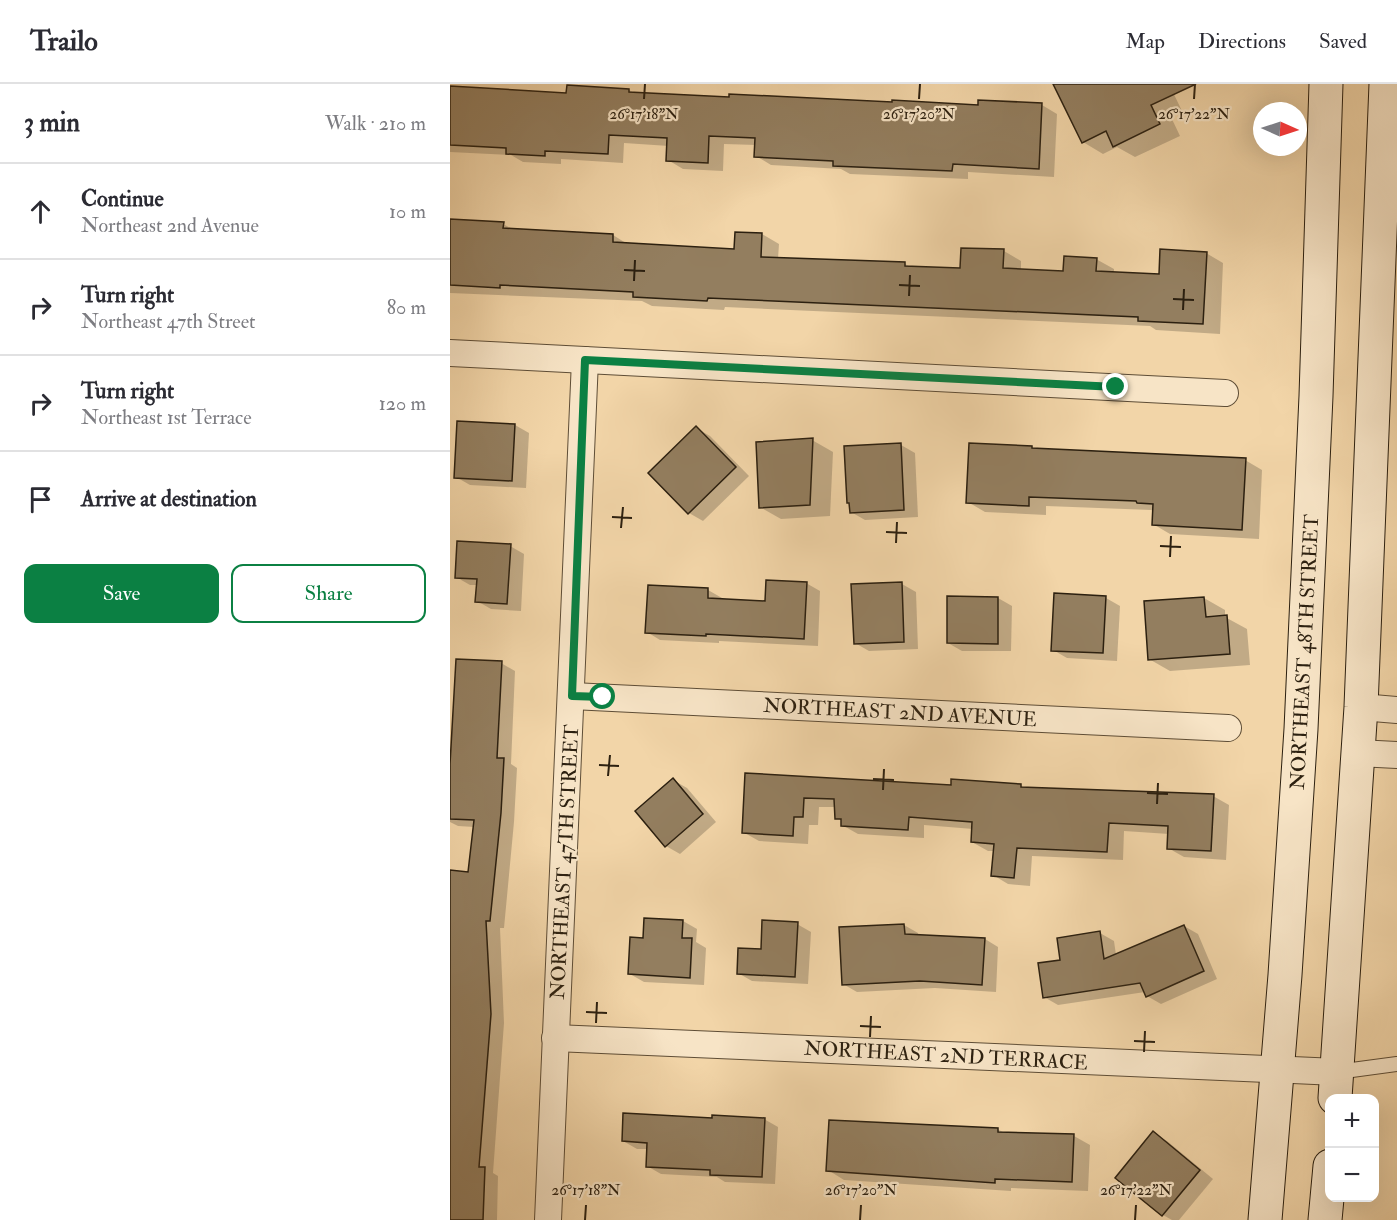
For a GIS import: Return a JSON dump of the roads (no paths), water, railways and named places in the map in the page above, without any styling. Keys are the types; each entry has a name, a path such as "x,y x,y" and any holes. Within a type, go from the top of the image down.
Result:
{"main road":[{"name":"NORTHEAST 48TH STREET","path":"1265,1220 1286,975 1302,705 1326,84"},
{"path":"1336,1085 1361,707 1386,84"},
{"path":"1325,1220 1326,1202"}],"street":[{"path":"450,353 1225,393"},
{"name":"NORTHEAST 47TH STREET","path":"548,1220 585,360"},
{"name":"NORTHEAST 2ND AVENUE","path":"572,696 1228,728"},
{"path":"1361,707 1397,710"},
{"path":"1358,753 1397,755"},
{"name":"NORTHEAST 2ND TERRACE","path":"555,1038 1278,1070 1336,1085"}],"lane":[{"path":"1336,1085 1397,1064"}]}
